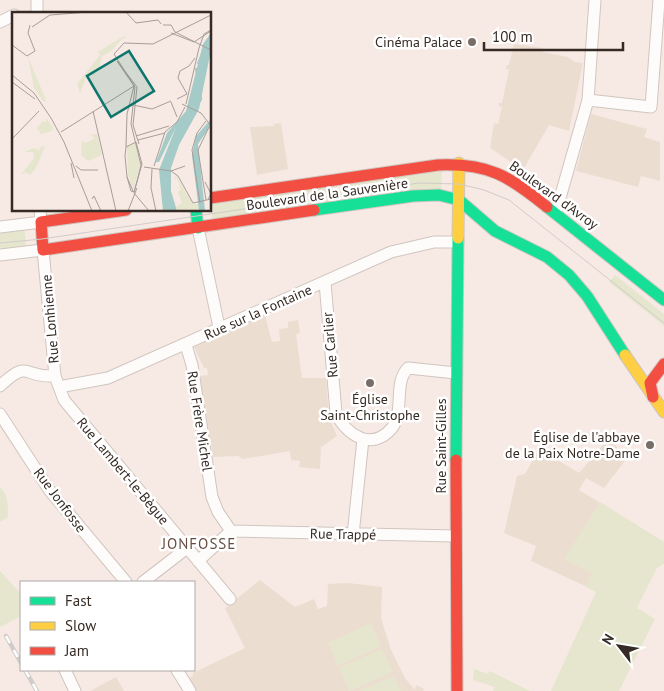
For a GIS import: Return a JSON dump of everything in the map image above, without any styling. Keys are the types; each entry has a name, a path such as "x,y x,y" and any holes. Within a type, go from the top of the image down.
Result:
{"street":[{"path":"556,212 588,100 595,0"},
{"path":"588,100 651,108 659,0"},
{"path":"459,164 460,200 467,204 495,231 546,256 569,275 587,296 664,412"},
{"name":"Boulevard d'Avroy","path":"459,164 492,169 513,180 556,212 664,300"},
{"name":"Boulevard de la Sauvenière","path":"211,198 459,164"},
{"name":"Boulevard de la Sauvenière","path":"0,255 422,195 440,195 460,200"},
{"name":"Rue Saint-Gilles","path":"457,691 455,536 460,200"},
{"path":"40,211 43,250"},
{"path":"0,227 119,211"},
{"path":"196,211 219,327"},
{"name":"Rue sur la Fontaine","path":"0,386 17,371 23,370 57,382 108,378 186,345 219,327 390,252 434,242 458,242"},
{"name":"Rue Lonhienne","path":"43,250 57,382"},
{"name":"Rue Carlier","path":"325,282 335,407 338,419 346,431 362,439"},
{"name":"Rue Frère Michel","path":"186,345 192,364 212,497 218,512 231,531"},
{"path":"658,402 650,383 664,364"},
{"path":"353,535 362,439 383,435 395,422 398,416 403,375 406,370 456,373"},
{"name":"Rue Lambert-le-Bègue","path":"57,382 64,400 230,599"},
{"name":"Rue Jonfosse","path":"0,414 50,491 125,581"},
{"path":"198,561 231,531"},
{"name":"Rue Trappé","path":"231,531 455,536"},
{"path":"144,581 187,548"},
{"path":"64,671 74,691"},
{"path":"179,671 190,691"}],"shaded area":[{"path":"514,44 543,48 543,52 568,57 575,62 583,63 569,131 549,125 523,170 490,148 494,123 498,124 502,107 499,106 499,103 502,103 509,70 506,69 507,65 509,65"},
{"path":"591,114 647,129 644,137 660,142 660,181 641,176 638,187 576,171"},
{"path":"281,123 288,169 257,175 250,127 274,126 274,124"},
{"path":"265,315 272,342 280,341 279,329 288,328 288,322 298,320 300,333 296,334 302,378 326,378 329,417 337,436 321,447 320,469 299,467 300,461 291,460 290,451 243,459 238,456 213,457 200,376 208,375 207,368 204,368 194,347"},
{"path":"609,438 627,458 604,488 586,478 579,490 635,524 596,591 531,561 536,546 504,533 517,476 525,474 539,449 579,473"},
{"path":"260,580 295,607 314,599 318,609 327,606 328,584 348,583 382,587 381,618 391,650 405,678 415,690 416,685 425,689 423,691 196,691 189,678 193,676 193,673 245,648 225,608"},
{"path":"116,677 124,691 91,691 92,690"}],"green space":[{"path":"442,166 441,193 344,205 343,197 338,198 337,189 342,188 341,180"},
{"path":"332,185 335,201 213,224 211,199"},
{"path":"24,226 27,252 0,254 0,228"},
{"path":"615,275 664,314 664,326 609,282"},
{"path":"0,487 6,497 8,517 0,522"},
{"path":"600,502 664,542 664,564 657,568 637,608 655,619 619,691 551,691 596,592 586,587 591,573 564,559"},
{"path":"0,571 20,593 20,617 0,627"},
{"path":"371,623 381,646 338,666 328,643"},
{"path":"382,649 393,672 349,691 339,668"},
{"path":"474,669 488,674 489,671 530,691 493,691 495,687 473,680"},
{"path":"394,676 401,691 358,691"}],"tram line":[{"path":"0,243 42,239 419,183 459,184 484,190 509,200 664,323"}],"railway":[{"path":"6,636 20,661"},
{"path":"26,671 37,691"}],"traffic: fast":[{"path":"314,210 413,196 439,195 459,200 495,231 547,257 569,275 587,296 625,355"},
{"path":"547,207 664,300"},
{"path":"196,211 198,228"},
{"path":"456,460 458,238"}],"traffic: slow":[{"path":"458,238 459,163"},
{"path":"625,355 664,412"}],"traffic: jam":[{"path":"211,198 438,165 456,165 485,169 497,174 521,187 547,207"},
{"path":"119,211 41,222 43,250 314,210"},
{"path":"653,397 650,383 664,364"},
{"path":"456,460 457,691"}],"place":[{"name":"Cinéma Palace","path":"472,42"},
{"name":"Église Saint-Christophe","path":"370,383"},
{"name":"Église de l'abbaye de la Paix Notre-Dame","path":"650,445"}],"district":[{"name":"JONFOSSE","path":"199,544"}]}
